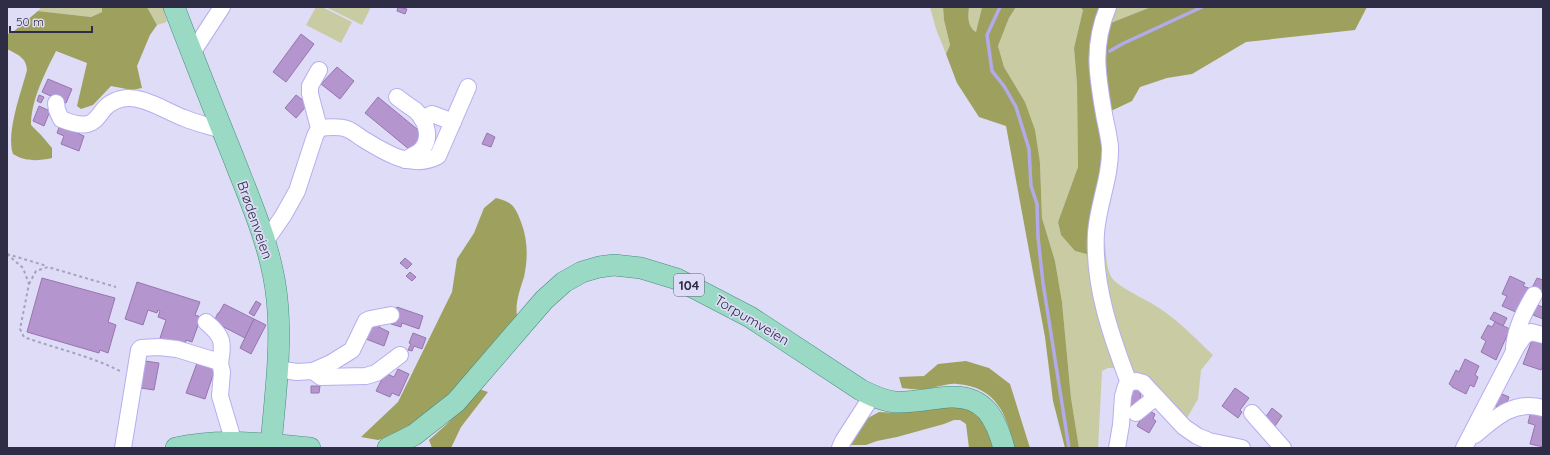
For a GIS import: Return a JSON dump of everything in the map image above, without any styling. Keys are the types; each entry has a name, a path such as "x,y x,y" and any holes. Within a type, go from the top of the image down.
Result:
{"main road":[{"name":"Brødenveien","path":"174,7 265,242 273,275 277,299 277,369 271,444"},
{"name":"Torpumveien","path":"388,448 414,435 456,402 544,300 564,282 582,272 599,267 614,265 641,268 677,279 750,317 872,396 893,402 914,402 950,397 965,398 978,403 992,416 999,428 1004,448"},
{"path":"176,448 208,443 234,445 271,444 310,448"}],"street":[{"path":"192,53 222,7"},
{"path":"1108,7 1102,21 1096,52 1110,144 1110,164 1098,219 1096,248 1104,310 1111,337 1129,383"},
{"path":"265,242 284,216 297,191 319,128 310,94 310,86 319,70"},
{"path":"319,128 335,127 347,129 398,158 419,162 438,156 468,87"},
{"path":"397,97 416,111 427,127 428,133 426,142 420,151 405,160"},
{"path":"56,103 57,110 61,118 69,122 86,125 91,124 108,106 116,101 131,98 148,103 186,119 222,130"},
{"path":"422,119 432,114 453,122"},
{"path":"1513,353 1516,334 1525,310 1534,295"},
{"path":"277,369 297,372 313,371 331,363 352,350 366,321 391,315"},
{"path":"206,322 216,330 222,340 223,348 220,363 222,372 220,396 234,445"},
{"path":"1466,444 1488,413 1513,353 1524,336 1531,332 1543,335"},
{"path":"123,448 139,350 141,348 159,347 177,349 220,363"},
{"path":"313,371 320,376 366,376 376,373 400,355"},
{"path":"1117,448 1121,425 1123,396 1126,386 1129,383 1136,381 1143,383 1171,414 1191,432 1209,441 1242,448"},
{"path":"840,448 872,396"},
{"path":"1136,413 1156,397"},
{"path":"1466,444 1498,415 1518,407 1534,406 1543,408"},
{"path":"1252,413 1282,448"}],"path":[{"path":"7,254 116,288"},
{"path":"7,254 23,268 29,284"},
{"path":"48,267 36,271 29,284 20,329 24,337 90,358 134,378"}],"green space":[{"path":"41,7 102,7 102,12 91,17 38,11"},
{"path":"102,7 147,7 157,25 150,35 137,66 142,88 132,90 111,86 93,105 81,109 77,106 87,63 56,51 43,77 36,96 33,106 31,125 52,148 52,158 32,160 18,157 13,154 11,135 18,101 27,70 23,59 7,49 7,34 13,32 38,11 91,17 102,12"},
{"path":"147,7 163,7 167,22 157,25"},
{"path":"316,7 322,7 352,22 341,43 306,25"},
{"path":"326,7 371,7 362,25"},
{"path":"930,7 943,7 944,20 950,45 946,54 936,29"},
{"path":"943,7 969,7 968,17 971,27 976,32 982,7 1016,7 1009,18 998,46 1004,67 1025,102 1035,130 1040,163 1042,218 1055,261 1062,302 1071,398 1079,448 1065,448 1053,401 1045,337 1006,126 979,117 957,83 946,54 950,45 944,20"},
{"path":"969,7 982,7 976,32 971,27 968,18"},
{"path":"1016,7 1080,7 1083,10 1074,48 1077,84 1078,167 1058,222 1061,235 1075,251 1090,255 1116,368 1108,368 1102,371 1098,448 1079,448 1071,398 1062,302 1055,261 1042,218 1040,163 1025,102 1004,67 998,46 1009,18"},
{"path":"1080,7 1101,7 1104,144 1090,255 1075,251 1061,235 1058,222 1078,167 1077,84 1074,48 1083,10"},
{"path":"1115,7 1151,7 1108,24"},
{"path":"1151,7 1367,7 1355,30 1246,42 1192,74 1167,78 1140,87 1132,101 1111,111 1103,52 1108,24"},
{"path":"496,198 506,201 515,208 525,236 527,249 526,263 524,277 517,301 517,316 460,387 403,434 378,440 361,437 398,402 452,292 457,259 474,233 484,208"},
{"path":"1105,242 1107,261 1112,278 1127,290 1166,313 1187,330 1213,355 1201,370 1198,399 1187,418 1179,414 1141,375 1133,371 1126,361 1109,307 1103,258"},
{"path":"966,361 989,368 1010,384 1030,448 1014,448 1008,424 998,404 981,390 970,386 957,384 923,389 902,388 899,377 924,376 938,364"},
{"path":"479,389 488,392 461,427 451,448 432,448 429,440 447,424"},
{"path":"958,403 983,413 994,448 969,448 966,424 960,420 954,420 866,445 851,445 866,419 879,412 899,413 911,407"}],"building":[{"path":"398,7 407,9 405,14 397,11"},
{"path":"301,34 314,44 286,82 273,72"},
{"path":"337,67 354,81 340,99 321,84"},
{"path":"48,79 72,89 66,103 42,92"},
{"path":"39,95 44,97 41,103 37,101"},
{"path":"296,95 308,104 296,118 285,108"},
{"path":"378,97 423,134 410,150 365,113"},
{"path":"39,106 50,111 44,126 33,121"},
{"path":"61,122 84,136 79,151 61,144 64,136 57,133"},
{"path":"487,133 495,137 491,147 482,144"},
{"path":"405,258 412,264 407,269 400,263"},
{"path":"410,272 416,277 412,281 406,276"},
{"path":"1510,276 1525,283 1523,286 1531,289 1518,313 1502,306 1507,296 1502,294"},
{"path":"42,278 115,298 108,322 116,325 108,353 100,350 99,353 27,332"},
{"path":"1537,278 1543,280 1543,290 1541,295 1531,290"},
{"path":"137,282 200,302 195,315 201,317 192,342 186,340 185,346 160,338 166,320 158,317 160,311 158,310 157,313 148,310 143,325 125,319"},
{"path":"256,301 261,304 254,316 249,313"},
{"path":"224,304 254,319 245,338 214,322"},
{"path":"1537,305 1543,307 1543,319 1533,315"},
{"path":"397,307 423,316 419,329 402,323 401,327 391,324"},
{"path":"1494,312 1507,318 1503,326 1490,319"},
{"path":"254,319 266,325 251,354 240,348"},
{"path":"1495,322 1510,329 1496,360 1481,352 1486,341 1481,338 1488,325 1492,327"},
{"path":"372,324 380,325 379,327 389,332 384,346 361,337"},
{"path":"413,333 426,338 422,349 414,346 412,351 408,350"},
{"path":"1532,340 1543,344 1543,365 1541,370 1523,364"},
{"path":"1465,359 1479,366 1475,375 1478,377 1474,387 1470,385 1466,394 1449,384 1456,370 1459,372"},
{"path":"145,361 159,363 154,390 141,388"},
{"path":"197,363 215,369 205,399 186,393"},
{"path":"398,369 409,374 399,396 392,393 390,397 376,391 385,373 394,377"},
{"path":"311,386 320,386 319,393 311,393"},
{"path":"1139,388 1142,402 1131,405 1128,391"},
{"path":"1235,388 1249,398 1240,410 1242,412 1238,418 1222,406"},
{"path":"1497,392 1509,397 1504,410 1491,404"},
{"path":"1532,407 1543,410 1543,447 1530,444 1535,425 1528,423"},
{"path":"1272,408 1282,416 1275,426 1265,418"},
{"path":"1146,409 1155,414 1153,419 1156,421 1149,433 1137,426"}],"waterway":[{"path":"1000,7 987,35 992,71 1004,86 1016,107 1029,149 1031,186 1037,204 1038,237 1043,283 1069,448"},
{"path":"1110,51 1202,7"}]}
